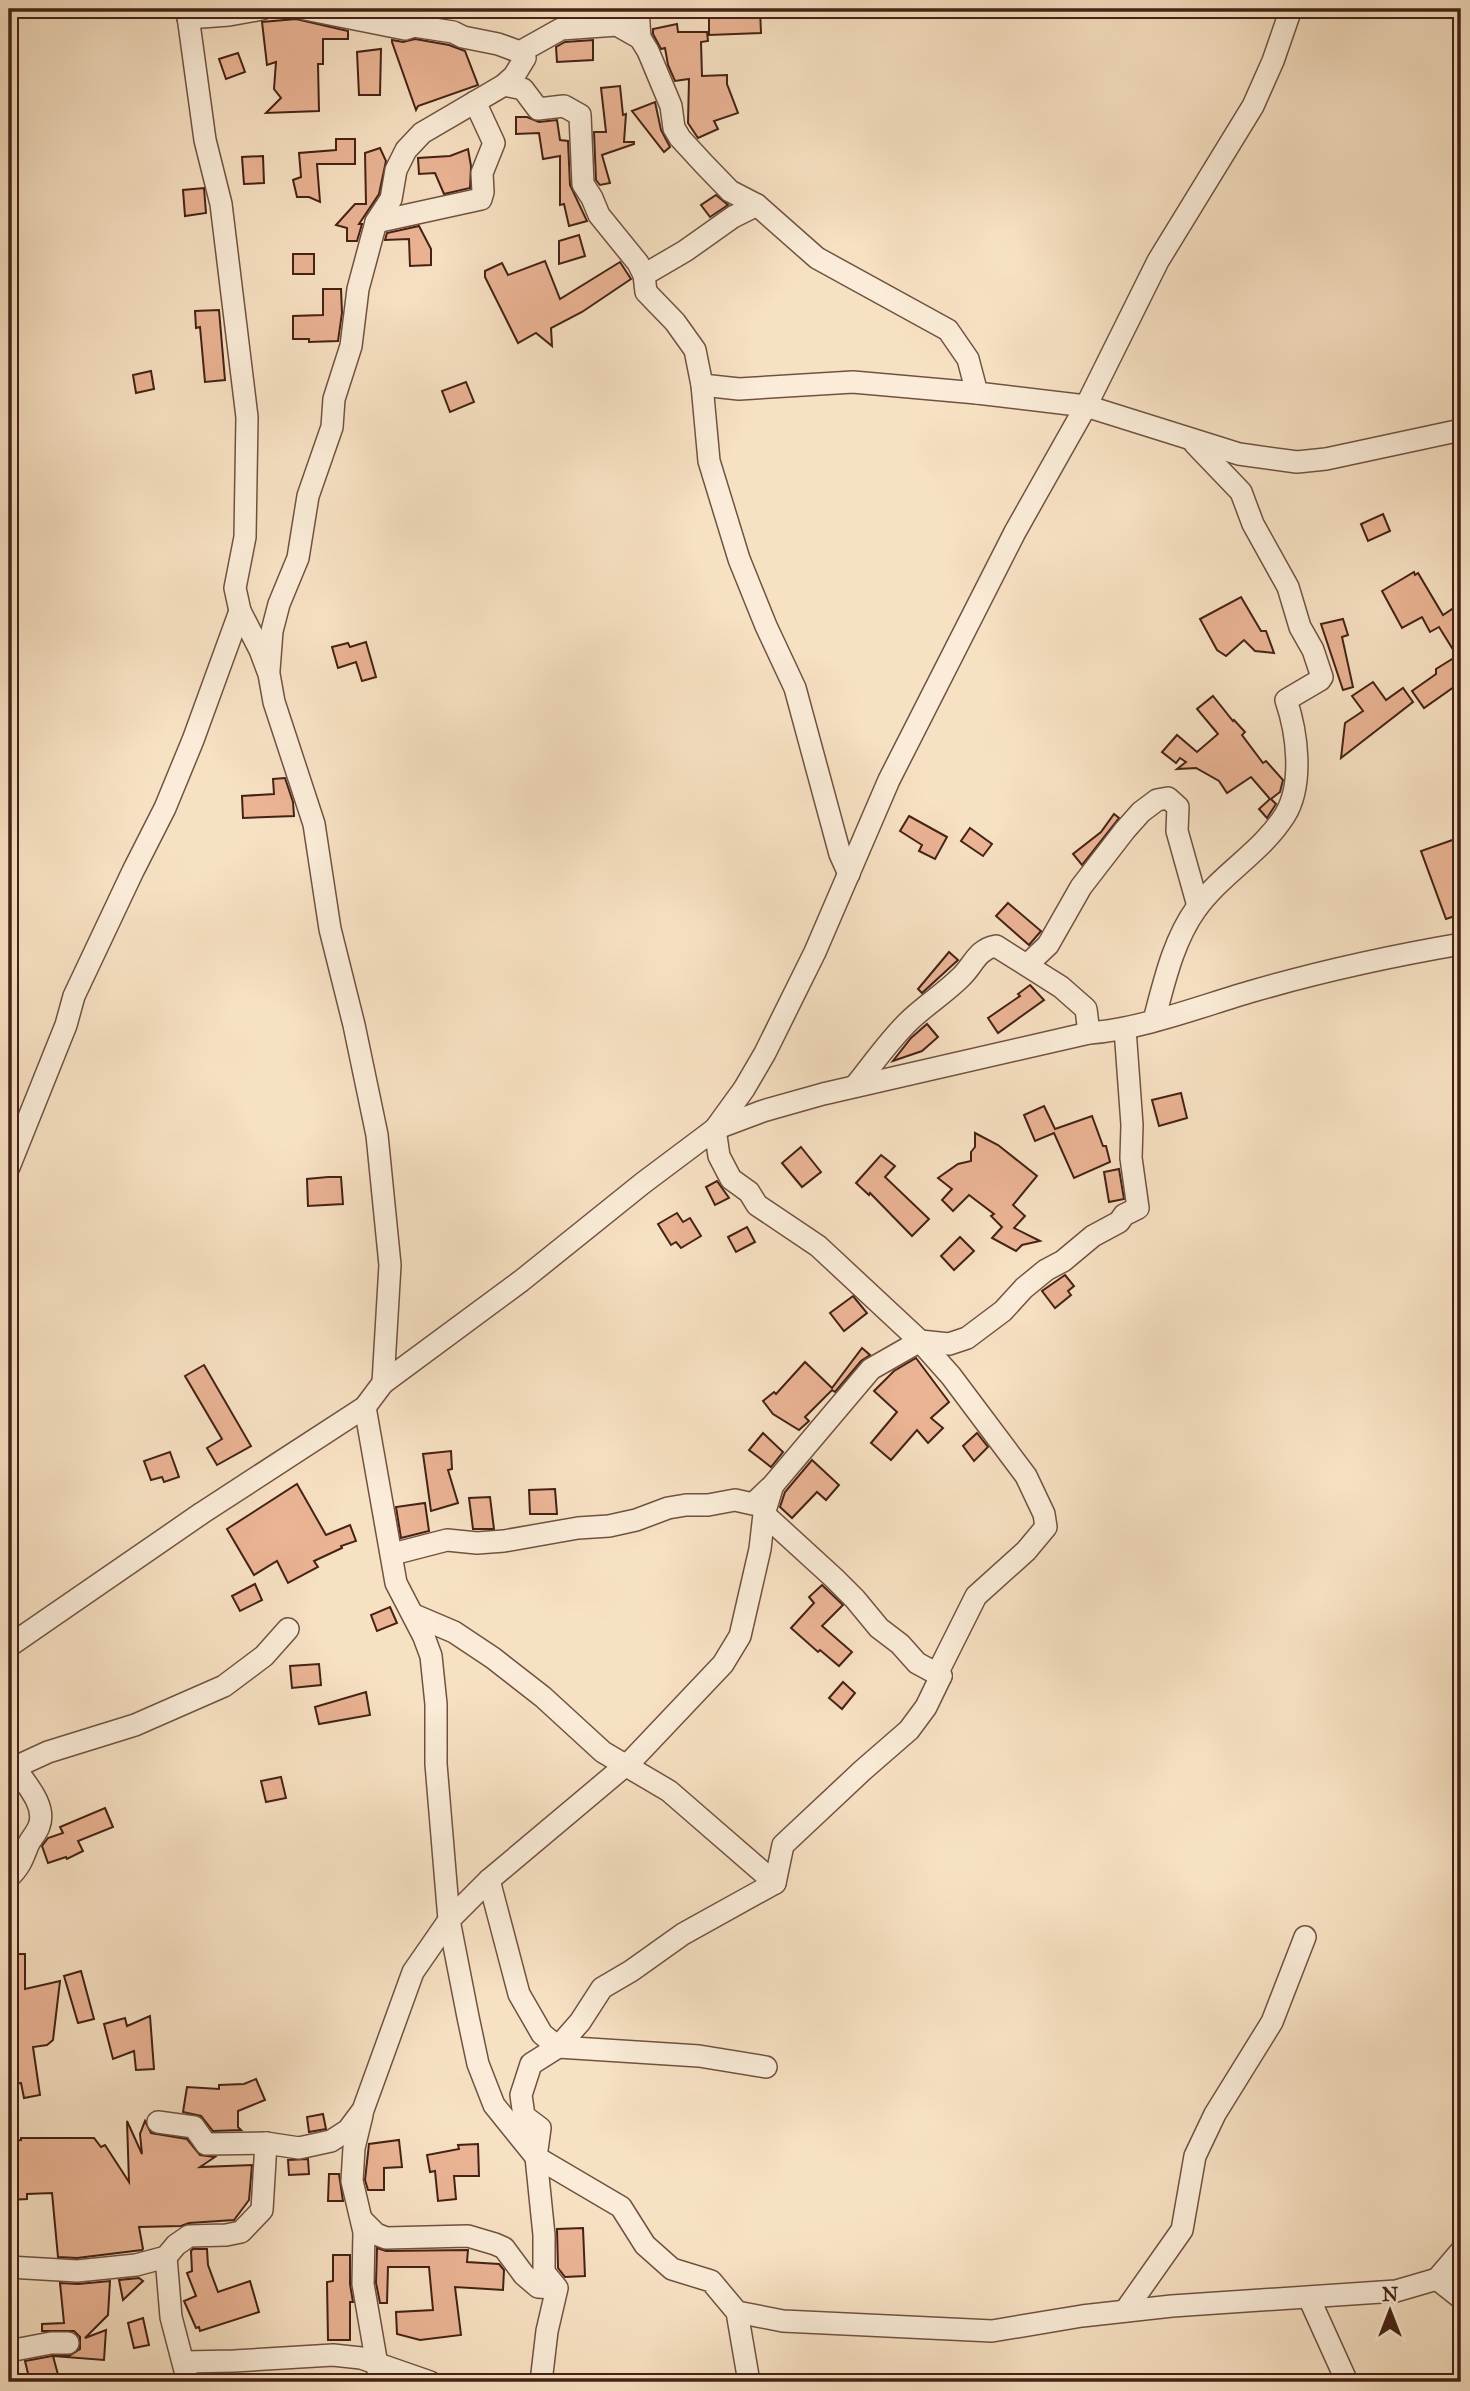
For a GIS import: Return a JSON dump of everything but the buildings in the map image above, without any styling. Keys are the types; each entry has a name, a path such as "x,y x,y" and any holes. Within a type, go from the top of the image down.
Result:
{"street":[{"path":"262,9 229,15 188,14 205,140 221,204 247,416 245,537 235,588 240,611 260,650 314,824 330,929 377,1135 390,1265 383,1383"},
{"path":"268,674 272,631 279,604 298,558 308,496 332,427 334,399 351,346 358,289 376,222 391,199 396,170 406,150 422,133 504,85 525,58 520,52 498,44 463,37 453,32 414,26 405,29 305,9"},
{"path":"638,9 640,38 671,106 674,128 680,138 730,191 757,205 817,258 948,330 968,359 977,393"},
{"path":"775,1884 783,1845 909,1730 926,1707 941,1676 939,1670 976,1596 1026,1550 1046,1527 1044,1514 1026,1476 951,1376 920,1341 825,1252 757,1205 749,1192 731,1179 719,1156 715,1129 744,1089 765,1053 915,727 1015,532 1086,406 1158,261 1253,106 1291,9"},
{"path":"520,52 561,29 617,25 640,38"},
{"path":"504,85 523,89 538,109 558,105 580,115 583,184 599,215 639,263 646,292 675,322 695,350 702,385 709,461 739,559 795,688 840,854 849,874"},
{"path":"376,222 481,199 482,173 494,143 475,102"},
{"path":"644,275 685,251 733,217 757,205"},
{"path":"702,385 739,389 853,382 1086,406 1239,454 1297,462 1461,430"},
{"path":"1154,1020 1168,971 1187,922 1198,906 1286,813 1295,781 1297,749 1293,721 1286,700 1322,677 1300,627 1288,587 1253,524 1241,492 1191,440"},
{"path":"9,1167 66,1025 74,996 165,808 240,611"},
{"path":"1027,965 1048,945 1088,877 1141,812 1157,800 1168,798 1178,807 1177,831 1198,906"},
{"path":"9,1646 202,1513 365,1407 383,1383 489,1306 715,1129 763,1111 855,1086 1089,1033 1125,1030 1300,978 1390,956 1461,944"},
{"path":"855,1086 906,1024 964,975 974,958 990,947 996,946 1062,986 1086,1009 1089,1033"},
{"path":"393,1554 447,1540 477,1543 505,1541 578,1528 609,1526 686,1505 708,1505 735,1500 753,1504 773,1485 871,1369 920,1341 949,1344 967,1338 1003,1311 1024,1288 1046,1270 1138,1208 1131,1158 1132,1125 1125,1030"},
{"path":"365,1407 396,1583 414,1615 431,1656 436,1704 437,1778 449,1920 468,2017 482,2074 494,2105 536,2157 621,2207 645,2245 672,2269 711,2281 737,2312 749,2382"},
{"path":"379,2374 363,2284 364,2232 352,2181 354,2148 363,2110 414,1972 449,1920 489,1880 624,1766 723,1664 740,1636 760,1549 764,1514 773,1485"},
{"path":"764,1514 834,1578 879,1628 900,1644 917,1663 941,1676"},
{"path":"414,1615 454,1632 493,1658 543,1697 603,1752 669,1791 775,1884"},
{"path":"9,1877 24,1857 29,1842 40,1825 41,1817 41,1811 31,1791 12,1769 67,1745 135,1725 225,1686 264,1656 288,1629"},
{"path":"489,1880 519,1994 542,2034 558,2047 699,2056 766,2067"},
{"path":"557,2288 544,2272 544,2235 536,2157 540,2128 524,2116 522,2095 531,2064 558,2047 580,2022 602,1988 631,1971 682,1934 775,1884"},
{"path":"1125,2311 1182,2230 1195,2156 1216,2114 1272,2022 1305,1937"},
{"path":"158,2122 194,2127 206,2144 266,2143 299,2148 331,2141 348,2130 363,2110"},
{"path":"9,2267 77,2271 136,2266 166,2257 176,2245 190,2236 241,2232 262,2210 266,2143"},
{"path":"362,2220 376,2234 386,2238 468,2236 495,2244 504,2248 524,2275 538,2287 557,2288"},
{"path":"737,2312 783,2320 992,2331 1125,2311 1396,2291 1437,2279 1461,2251"},
{"path":"166,2257 171,2317 186,2372 234,2361 333,2355 361,2358 379,2374 430,2382"},
{"path":"1437,2279 1461,2298"},
{"path":"541,2382 547,2331 557,2288"},
{"path":"1309,2298 1347,2382"},
{"path":"9,2351 51,2343 68,2343"}]}
